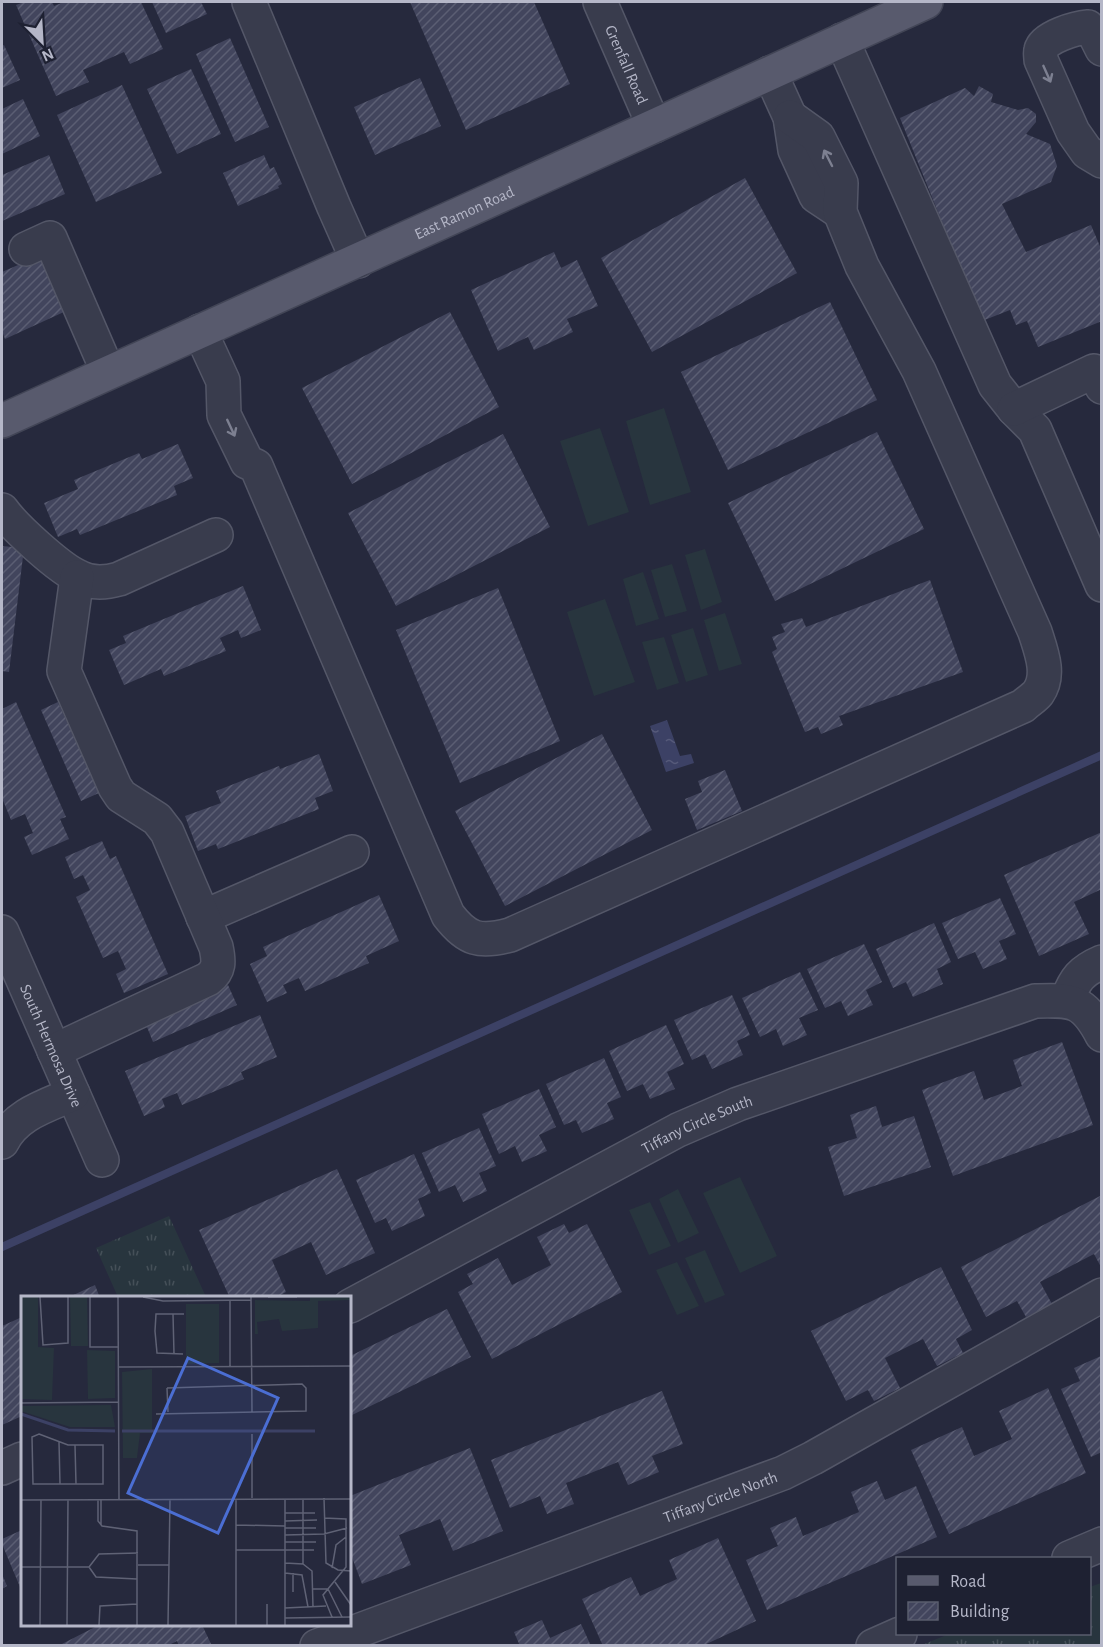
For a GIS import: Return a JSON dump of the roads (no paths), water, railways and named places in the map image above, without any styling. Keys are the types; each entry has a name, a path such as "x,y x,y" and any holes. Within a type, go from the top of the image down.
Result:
{"main road":[{"name":"East Ramon Road","path":"2,421 926,2"}],"street":[{"path":"249,2 358,261"},
{"name":"Grenfall Road","path":"600,2 654,126"},
{"path":"1094,157 1073,132 1041,60 1041,50 1047,41 1078,28 1095,38"},
{"path":"842,40 995,384 1014,409 1035,430 1101,585"},
{"path":"200,331 223,381 224,415 247,462 256,466 448,915 459,930 474,938 491,940 510,935 1012,711 1023,706 1038,693 1045,674 1043,657 1035,632 919,371 862,266 840,212 816,196 795,150 790,117 770,73"},
{"path":"26,249 50,238 108,372"},
{"path":"1014,409 1094,371 1101,387"},
{"path":"2,510 40,548 77,577 95,582 108,582 216,535"},
{"path":"54,1051 208,979 216,973 219,963 216,946 167,832 158,819 122,796 115,787 64,671 77,577"},
{"path":"203,917 352,852"},
{"name":"South Hermosa Drive","path":"2,932 102,1160"},
{"path":"1101,962 1086,969 1074,983 1067,1000 1083,1008 1094,1020 1101,1035"},
{"name":"Tiffany Circle South","path":"351,1305 678,1130 738,1104 1035,1001 1067,1000"},
{"path":"2,1142 12,1125 26,1115 73,1094"},
{"name":"Tiffany Circle North","path":"318,1645 783,1473 1101,1295"},
{"path":"2,1468 21,1459"},
{"path":"1071,1557 1101,1544"},
{"path":"310,1626 318,1645"},
{"path":"873,1646 898,1635"}],"water":[{"path":"667,720 680,756 691,754 694,763 666,772 650,726"}],"waterway":[{"path":"2,1247 1102,755"}]}
